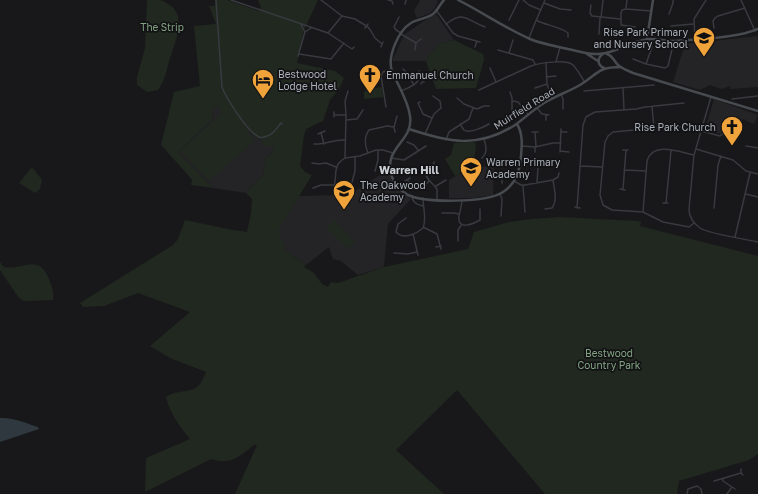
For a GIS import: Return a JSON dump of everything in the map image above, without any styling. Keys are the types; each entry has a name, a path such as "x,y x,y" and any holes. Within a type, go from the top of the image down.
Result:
{"street":[{"path":"216,0 222,87 227,97 250,130 257,136 268,136 280,123 282,124"},
{"path":"231,0 328,33 352,49 354,47"},
{"path":"241,4 243,0"},
{"path":"319,0 342,16 355,19 366,26 374,37 383,43 381,46"},
{"path":"388,0 392,1 393,4"},
{"path":"405,4 406,0"},
{"path":"439,5 440,0"},
{"path":"444,0 429,16 409,24 391,54 390,62 392,69 410,113 411,121 405,137 391,158 390,170 393,180 399,188 412,196 423,198 462,200 486,199 500,194 514,181 521,163 521,133 517,124"},
{"path":"459,0 529,38 585,53 611,55 621,67 640,75 758,111"},
{"path":"509,20 519,0"},
{"path":"523,0 541,10"},
{"path":"529,38 545,0"},
{"path":"599,34 603,0"},
{"path":"626,9 627,0"},
{"path":"649,39 648,35 652,0"},
{"path":"670,13 673,0"},
{"path":"695,39 695,17 706,0"},
{"path":"596,72 600,57 635,41 649,39 674,40 731,36 756,30 741,0"},
{"path":"544,3 558,8 571,10"},
{"path":"590,7 592,16 620,19"},
{"path":"718,24 714,26 716,16 745,8"},
{"path":"635,27 620,24 621,12 626,9 651,11"},
{"path":"436,10 450,30 455,34 480,42"},
{"path":"328,33 342,16"},
{"path":"446,24 454,18 462,16 486,27"},
{"path":"395,18 398,18 394,25 395,28 416,44"},
{"path":"536,20 549,26 564,30 568,33 568,37"},
{"path":"300,24 305,32"},
{"path":"673,25 694,24"},
{"path":"312,28 305,32 299,55 331,59 344,43"},
{"path":"415,50 416,44 421,39"},
{"path":"635,58 646,64 666,68 668,66 674,40"},
{"path":"475,47 477,41"},
{"path":"510,53 513,41 515,43"},
{"path":"556,62 560,47"},
{"path":"585,53 599,62 601,67 607,68 613,64 614,55 619,48"},
{"path":"646,64 650,48"},
{"path":"498,50 533,60 535,64"},
{"path":"481,90 535,64 556,62 566,62 572,65 584,82"},
{"path":"546,63 547,84 552,98"},
{"name":"Muirfield Road","path":"409,129 446,140 463,141 484,139 505,131 517,124 528,114 552,98 584,82 596,72 607,68 621,67"},
{"path":"490,68 496,82"},
{"path":"387,105 381,76 383,72 392,69"},
{"path":"404,69 414,85"},
{"path":"401,91 414,85 421,76 420,71 423,71"},
{"path":"546,77 556,76"},
{"path":"419,80 422,83"},
{"path":"535,87 547,84"},
{"path":"584,91 589,89 622,88 647,84 654,85"},
{"path":"622,88 624,110"},
{"path":"345,158 345,101 348,92 350,95"},
{"path":"501,120 505,119 512,113 510,92"},
{"path":"561,94 563,99 563,109"},
{"path":"425,134 432,118 441,108 441,102 438,97 433,96"},
{"path":"732,99 758,96"},
{"path":"711,97 694,155 689,209 690,216 694,223 705,230 758,242"},
{"path":"457,98 465,105 473,108 479,109 490,106"},
{"path":"512,101 518,102 528,114"},
{"path":"420,102 418,103 424,115 432,118"},
{"path":"577,208 583,125 586,117 595,112 684,103"},
{"path":"652,106 654,128"},
{"path":"446,140 448,133 468,119 473,108"},
{"path":"537,108 542,113 548,115 546,120"},
{"path":"346,120 357,119 363,110"},
{"path":"362,112 365,115"},
{"path":"334,114 346,114"},
{"path":"395,132 394,127 397,118"},
{"path":"694,223 689,226 684,226 666,222 643,212 612,210 603,205 600,195 605,142 610,134 616,131 680,126 720,136 741,121"},
{"path":"739,123 741,127"},
{"path":"460,124 466,131 486,127 489,124"},
{"path":"368,153 366,145 368,131 387,126 394,127"},
{"path":"318,134 326,130"},
{"path":"567,132 561,130 560,151 568,152"},
{"path":"535,152 536,147 533,132 538,132"},
{"path":"321,133 324,144"},
{"path":"484,139 486,149 484,157"},
{"path":"316,145 336,140 345,140"},
{"path":"411,140 409,142 416,146 419,151"},
{"path":"522,146 536,147 553,143 561,143"},
{"path":"748,145 758,148"},
{"path":"391,158 403,161 425,147"},
{"path":"643,212 647,161 652,152 660,149 694,155"},
{"path":"696,149 736,162 744,170 758,174"},
{"path":"334,192 336,167 340,161 345,158 355,158 378,150 393,153"},
{"path":"375,171 378,160 378,150"},
{"path":"623,189 625,150"},
{"path":"666,203 671,151"},
{"path":"714,208 718,165 721,156"},
{"path":"354,181 355,158"},
{"path":"426,172 434,162"},
{"path":"313,164 326,163 336,167"},
{"path":"580,166 603,168"},
{"path":"534,169 538,168 537,183"},
{"path":"423,170 426,172 426,176 430,181 436,186 436,199"},
{"path":"624,170 646,171"},
{"path":"501,182 502,176 506,172 518,174"},
{"path":"735,237 750,172"},
{"path":"514,181 523,185 553,180 557,179 559,174 563,175"},
{"path":"410,178 406,180 418,186 424,186 430,181"},
{"path":"547,208 553,207 555,201 553,180"},
{"path":"436,186 445,182"},
{"path":"316,189 314,187 321,184 334,185"},
{"path":"523,185 526,210"},
{"path":"497,213 501,214 502,199 500,194"},
{"path":"745,194 758,196"},
{"path":"412,196 413,200 423,206"},
{"path":"405,218 397,225 395,234 405,236 412,234 423,227 425,220 423,198"},
{"path":"525,199 530,200"},
{"path":"462,200 459,220 462,224 465,226 470,225 480,220"},
{"path":"480,220 481,211"},
{"path":"443,212 454,212 460,214"},
{"path":"461,238 458,240 458,229 462,224"},
{"path":"423,227 437,234 441,247 436,247"},
{"path":"395,254 417,253 412,234"},
{"path":"714,481 742,474 741,469"},
{"path":"723,478 723,481 735,489"},
{"path":"687,494 688,489 697,486 702,488 702,494"},
{"path":"727,494 732,487"}],"shaded area":[{"path":"420,0 438,0 435,8 430,13 417,18 414,11"},
{"path":"436,14 454,40 441,43 430,54 426,61 392,61 405,34"},
{"path":"758,36 758,87 730,89 730,86 721,89 710,85 700,90 673,82 685,44"},
{"path":"714,99 758,115 754,124 742,119 721,134 705,129"},
{"path":"228,101 255,137 272,145 274,152 266,157 263,175 246,193 213,188 178,152 212,120 213,110 216,104"},
{"name":"Warren Primary Academy","path":"473,166 494,167 493,195 474,198 449,198 449,180"},
{"name":"The Oakwood Academy","path":"389,169 391,178 396,187 411,199 388,224 384,267 358,275 341,261 333,259 329,247 306,265 286,251 277,231 299,196 344,195 346,191 357,190"},
{"path":"0,418 10,418 38,427 39,429 0,442"}],"green space":[{"name":"The Strip","path":"147,0 164,1 174,8 179,21 177,35 163,81 158,90 147,92 137,85 137,77 145,48"},
{"name":"Bestwood Country Park","path":"215,0 227,0 259,11 261,7 258,0 318,0 304,30 297,63 335,71 344,78 339,89 330,100 323,121 306,129 300,166 305,172 312,175 278,231 286,251 306,265 304,267 314,273 322,284 328,287 331,282 338,283 384,267 468,249 474,232 509,222 559,217 637,221 641,222 640,226 758,256 758,454 749,460 679,481 677,494 545,494 457,390 396,450 444,494 235,494 257,445 254,445 229,461 218,461 211,459 145,492 146,458 190,439 172,414 166,397 197,387 201,383 206,372 170,358 150,346 190,312 138,293 104,306 83,307 80,303 173,245 178,239 185,220 247,232 252,199 246,193 263,175 266,157 274,152 272,145 264,147 261,139 255,138 247,128 246,129 254,140 209,181 180,151 222,113 216,105 213,110 212,120 178,152 213,188 191,185 192,180 161,145 174,92 200,86 194,26 216,24 209,6 215,6"},
{"path":"454,40 483,54 484,60 476,88 436,89 426,61 430,54 441,43"},
{"path":"382,87 383,97 364,99 364,92 367,89"},
{"path":"475,142 476,147 473,166 455,176 445,159 451,155 454,143"},
{"path":"32,167 42,180 40,189 35,193 19,183"},
{"path":"334,220 355,242 347,249 326,228"},
{"path":"0,262 4,267 11,268 30,264 40,266 45,271 52,287 53,300 24,301 19,298 0,270"}],"place":[{"name":"Rise Park Primary and Nursery School","path":"704,58"},
{"name":"Emmanuel Church","path":"370,94"},
{"name":"Bestwood Lodge Hotel","path":"263,100"},
{"name":"Rise Park Church","path":"732,146"},
{"name":"Warren Primary Academy","path":"471,188"},
{"name":"The Oakwood Academy","path":"344,210"}],"district":[{"name":"Warren Hill","path":"409,169"}]}
